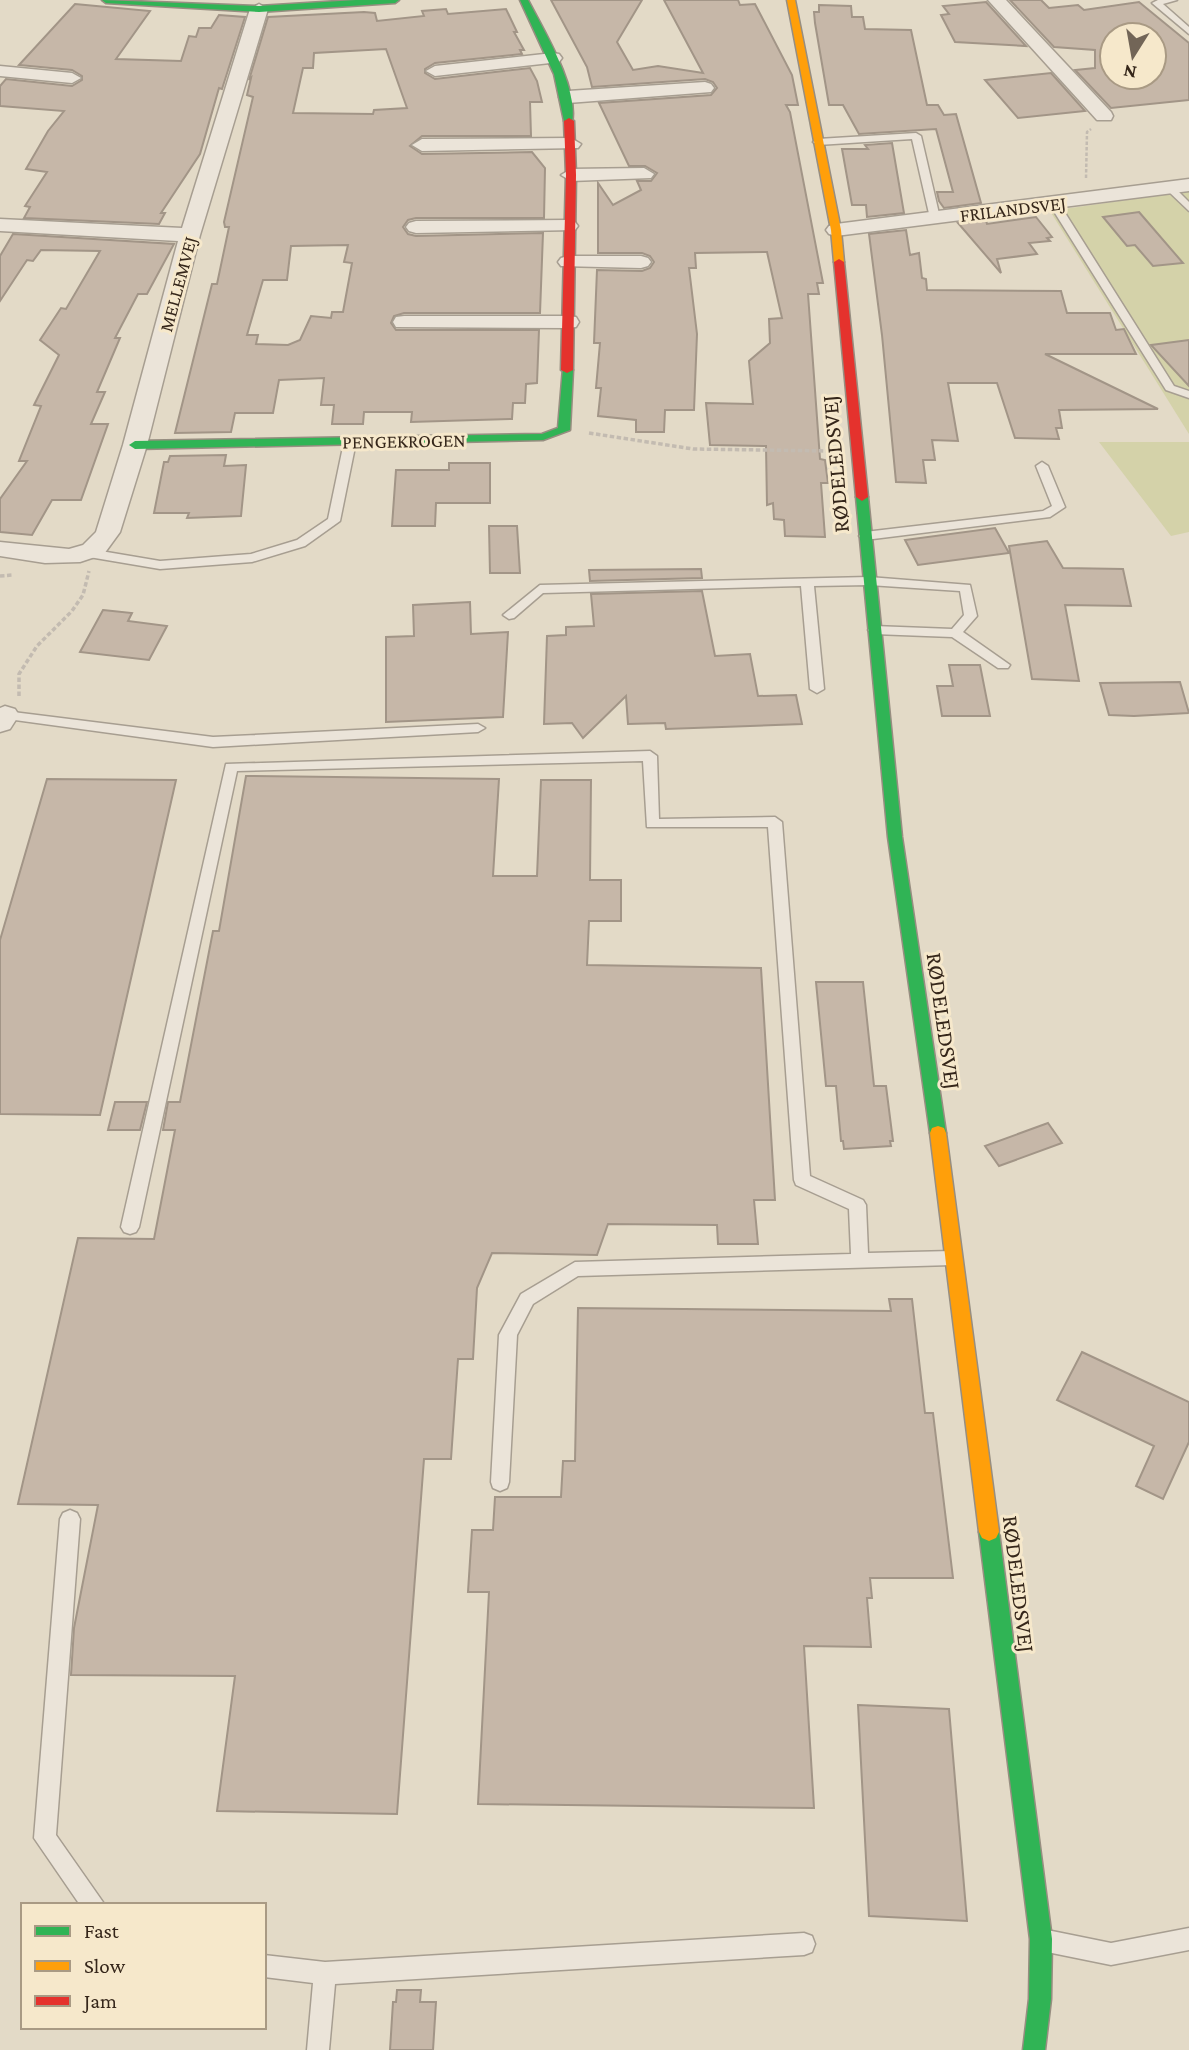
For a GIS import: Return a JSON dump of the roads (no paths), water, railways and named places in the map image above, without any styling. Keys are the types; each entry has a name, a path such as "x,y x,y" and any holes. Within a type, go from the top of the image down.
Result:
{"street":[{"path":"106,0 259,9 395,0"},
{"path":"404,322 568,321 571,144 568,97 553,58 524,0"},
{"name":"RØDELEDSVEJ","path":"791,0 836,230 895,837 955,1258 1041,1940 1040,1999 1034,2050"},
{"path":"997,0 1104,116"},
{"name":"MELLEMVEJ","path":"89,553 101,544 108,532 135,446 190,235 259,9"},
{"path":"435,71 553,58"},
{"path":"0,71 72,78"},
{"path":"568,97 705,88"},
{"path":"422,145 571,144"},
{"path":"571,174 644,174"},
{"name":"FRILANDSVEJ","path":"836,230 1182,191"},
{"path":"0,225 190,235"},
{"path":"416,227 568,226"},
{"path":"568,262 641,262"},
{"name":"PENGEKROGEN","path":"135,446 543,438 564,430 568,321"},
{"path":"0,549 59,556 89,553"}],"lane":[{"path":"1173,0 1156,3 1189,31"},
{"path":"817,142 916,136 935,218"},
{"path":"1182,191 1189,208"},
{"path":"1059,210 1170,388 1189,395"},
{"path":"89,553 160,565 251,558 301,543 334,521 350,442"},
{"path":"864,536 1046,514 1059,506 1042,466"},
{"path":"509,615 540,589 869,581 966,589 971,616 955,633"},
{"path":"807,583 817,689"},
{"path":"874,629 955,633 1003,665"},
{"path":"7,718 213,742 478,728"},
{"path":"130,1227 231,767 650,756 652,824 775,822 802,1180 857,1205 860,1261"},
{"path":"500,1482 508,1335 527,1299 576,1269 955,1258"},
{"path":"70,1519 45,1838 93,1903"},
{"path":"1041,1940 1111,1954 1189,1939"},
{"path":"266,1966 325,1973 804,1944"},
{"path":"318,2050 325,1973"}]}
